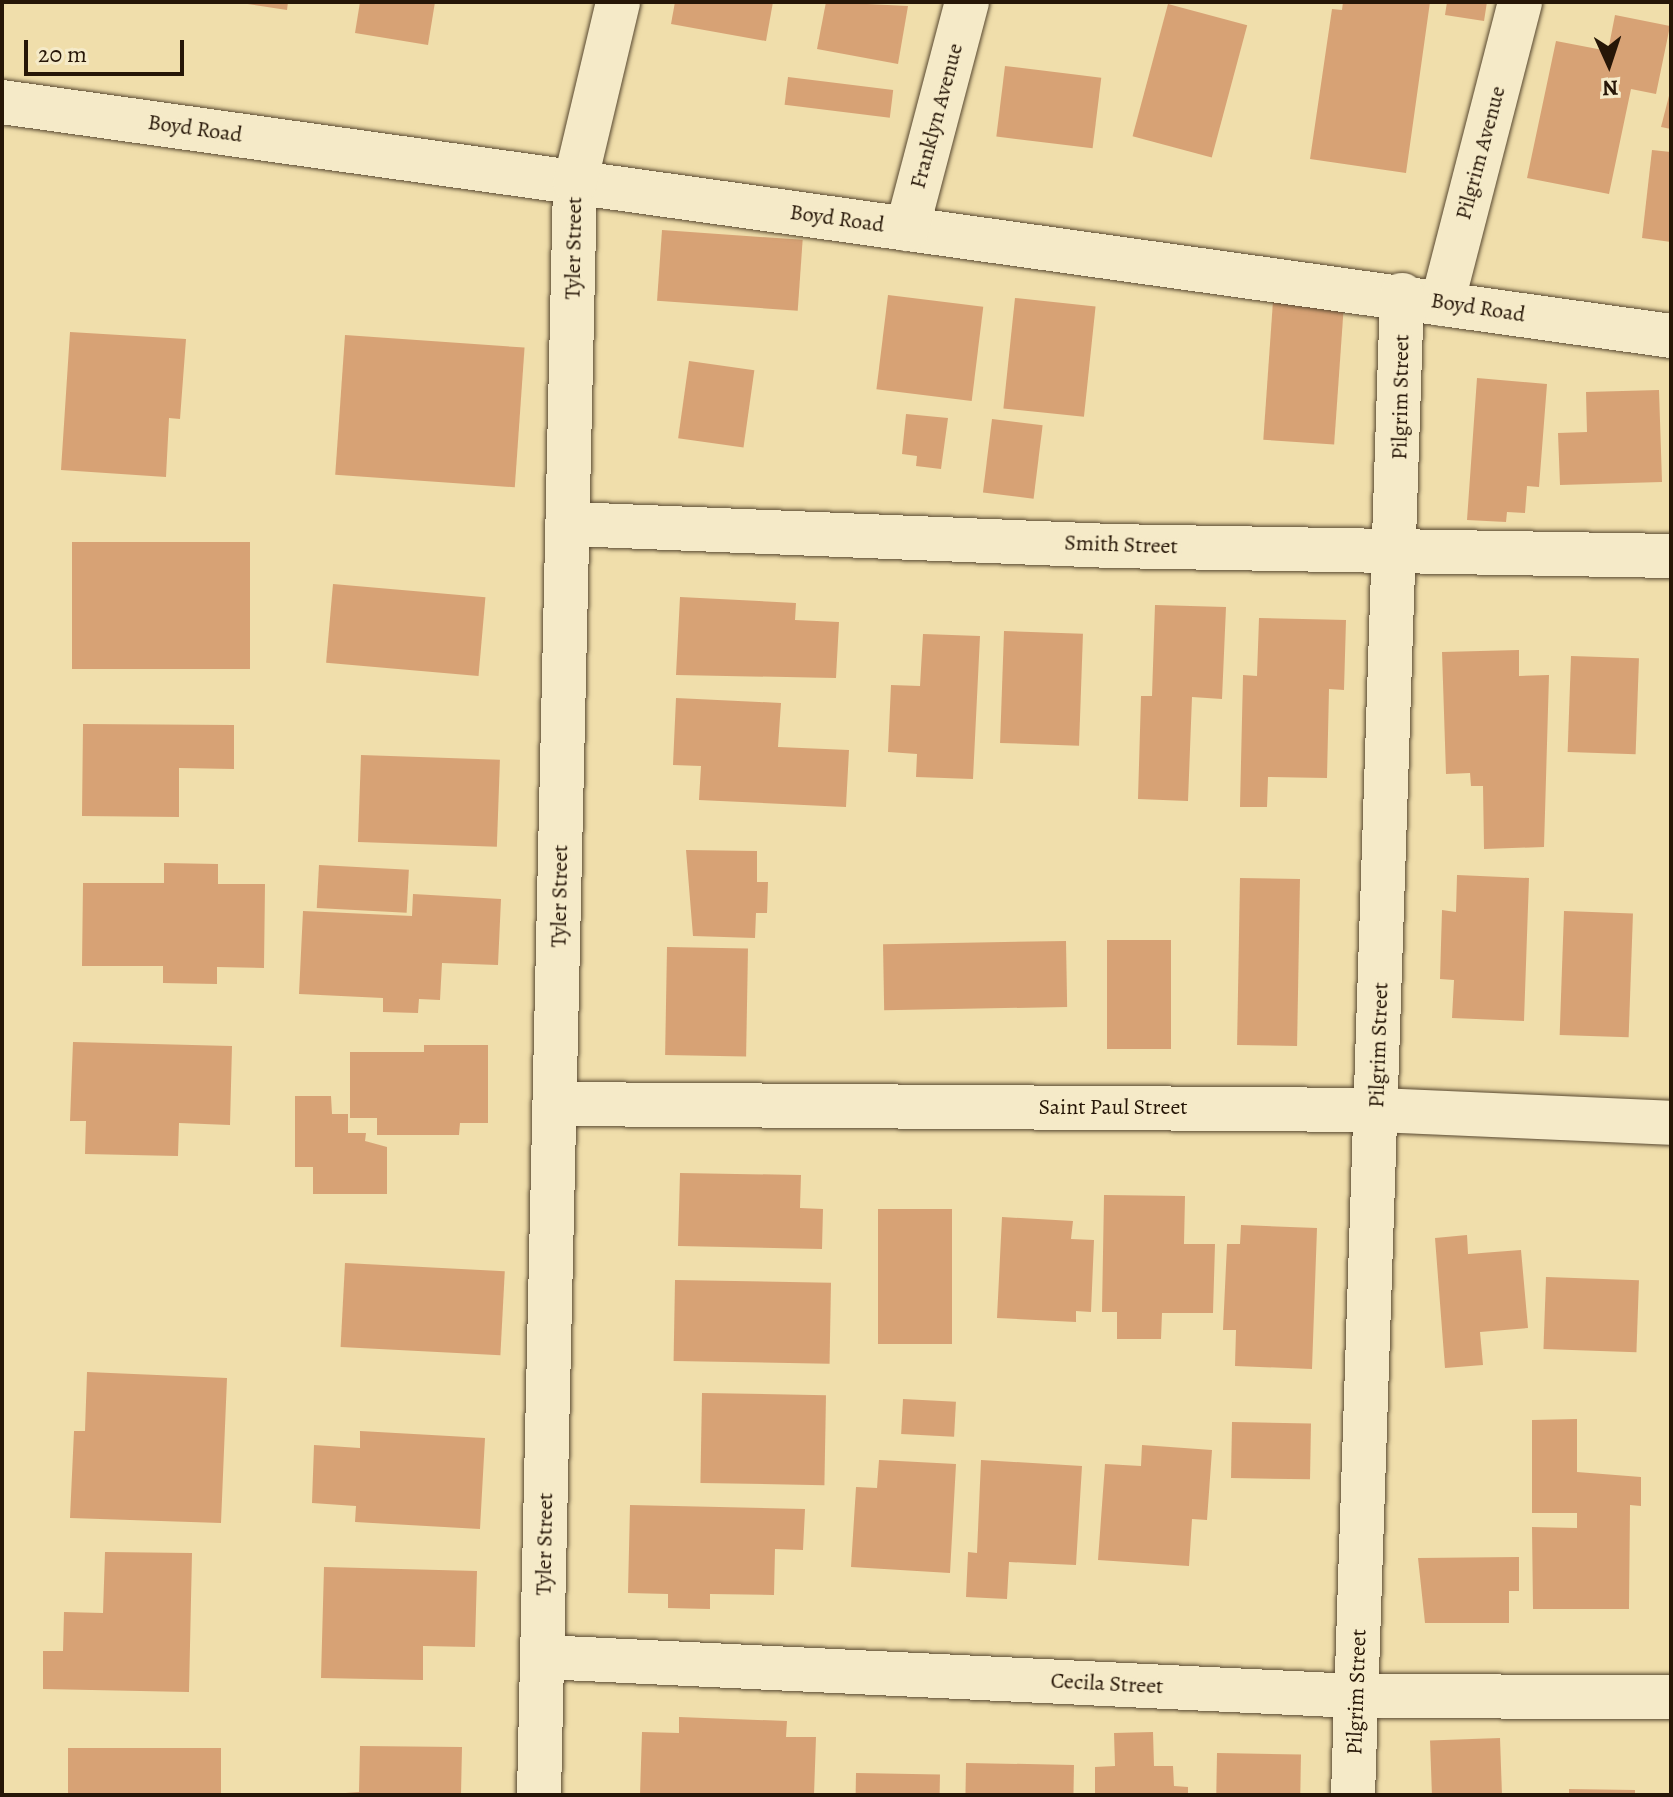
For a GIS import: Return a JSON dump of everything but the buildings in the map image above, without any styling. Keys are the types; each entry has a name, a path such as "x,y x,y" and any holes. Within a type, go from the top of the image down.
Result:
{"street":[{"name":"Tyler Street","path":"539,1795 571,524 575,183 618,2"},
{"name":"Franklyn Avenue","path":"907,229 967,2"},
{"name":"Pilgrim Avenue","path":"1422,299 1520,2"},
{"name":"Boyd Road","path":"2,102 1671,336"},
{"name":"Pilgrim Street","path":"1353,1795 1397,551 1422,299"},
{"name":"Smith Street","path":"571,524 1397,551 1671,556"},
{"name":"Saint Paul Street","path":"556,1104 1377,1110 1671,1123"},
{"name":"Cecila Street","path":"543,1657 1356,1696 1671,1697"}]}
